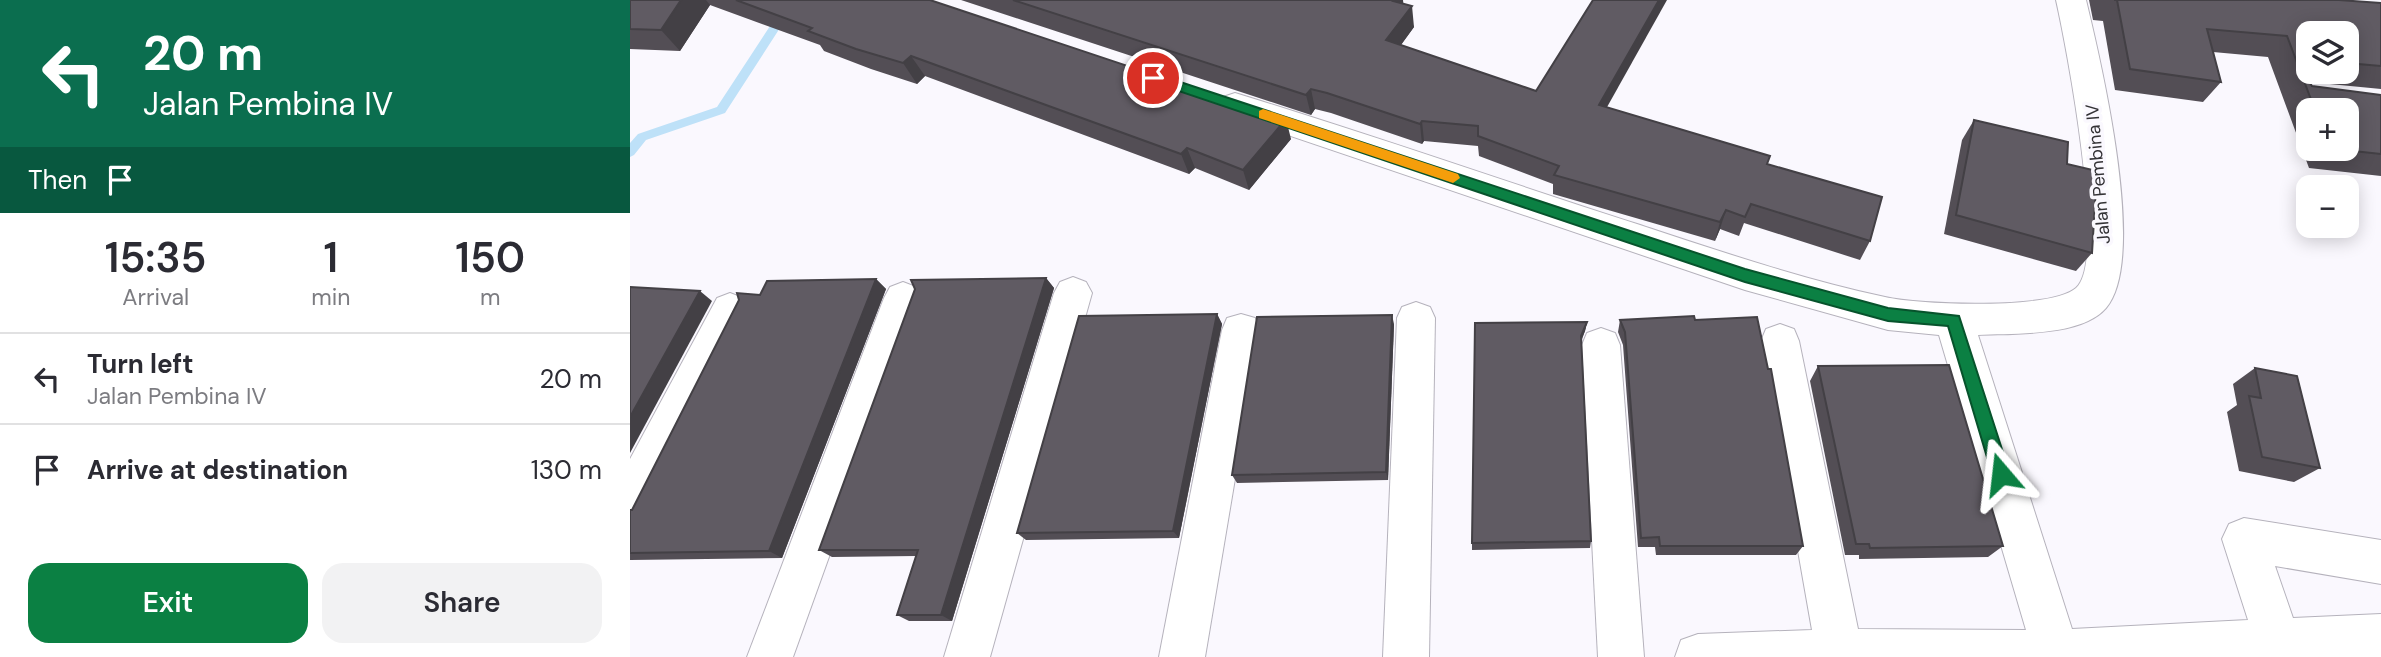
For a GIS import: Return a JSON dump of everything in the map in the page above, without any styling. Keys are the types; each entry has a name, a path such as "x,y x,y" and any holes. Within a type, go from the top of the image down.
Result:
{"street":[{"name":"Jalan Pembina IV","path":"1209,96 1745,275 1888,314 1954,320 2061,316 2092,298 2104,269 2106,226 2089,77 2071,0"},
{"path":"967,657 1073,293"},
{"path":"769,657 903,298"},
{"path":"630,502 730,309"},
{"path":"1406,657 1416,318"},
{"path":"1954,320 2056,653"},
{"path":"1182,657 1241,330"},
{"path":"1780,341 1839,652"},
{"path":"1601,345 1621,657"},
{"path":"2279,644 2244,539 2381,562"},
{"path":"1698,657 1839,652 2056,653 2381,637"}],"building":[{"path":"630,0 681,0 661,30 630,29"},
{"path":"736,0 930,0 1286,119 1243,170 1187,148 1181,154 911,56 903,63 856,49 808,31 812,28"},
{"path":"1013,0 1394,0 1412,6 1386,40 1536,91 1593,0 1659,0 1599,105 1770,156 1767,164 1882,197 1870,241 1751,204 1745,217 1726,210 1720,222 1554,175 1559,166 1478,136 1478,126 1422,121 1420,124 1327,93 1311,89 1306,95"},
{"path":"2117,0 2339,0 2381,3 2381,66 2359,64 2359,21 2296,21 2296,60 2287,36 2207,29 2221,82 2130,69"},
{"path":"2305,84 2381,95 2381,154 2359,152 2359,98 2310,98"},
{"path":"1974,120 2068,142 2067,164 2097,171 2092,253 1956,215"},
{"path":"1046,278 941,615 897,615 918,550 819,550 915,289 911,280"},
{"path":"876,279 769,551 630,553 630,510 739,300 737,293 760,295 767,281"},
{"path":"630,287 700,291 630,417"},
{"path":"1217,314 1173,531 1017,533 1079,316"},
{"path":"1392,315 1386,472 1232,475 1257,317"},
{"path":"1694,316 1695,320 1757,317 1768,369 1771,369 1803,546 1660,546 1659,537 1641,538 1625,332 1620,320"},
{"path":"1587,322 1581,336 1591,541 1472,543 1475,323"},
{"path":"1949,365 2003,546 1870,548 1869,544 1856,544 1818,366"},
{"path":"2255,368 2297,376 2320,468 2262,457 2249,396 2261,398"}],"waterway":[{"path":"630,152 642,137 721,110 793,0"}],"slow traffic":[{"path":"1263,114 1453,178"}],"route":[{"path":"1153,78 1745,275 1888,314 1954,320 2001,474"}]}
